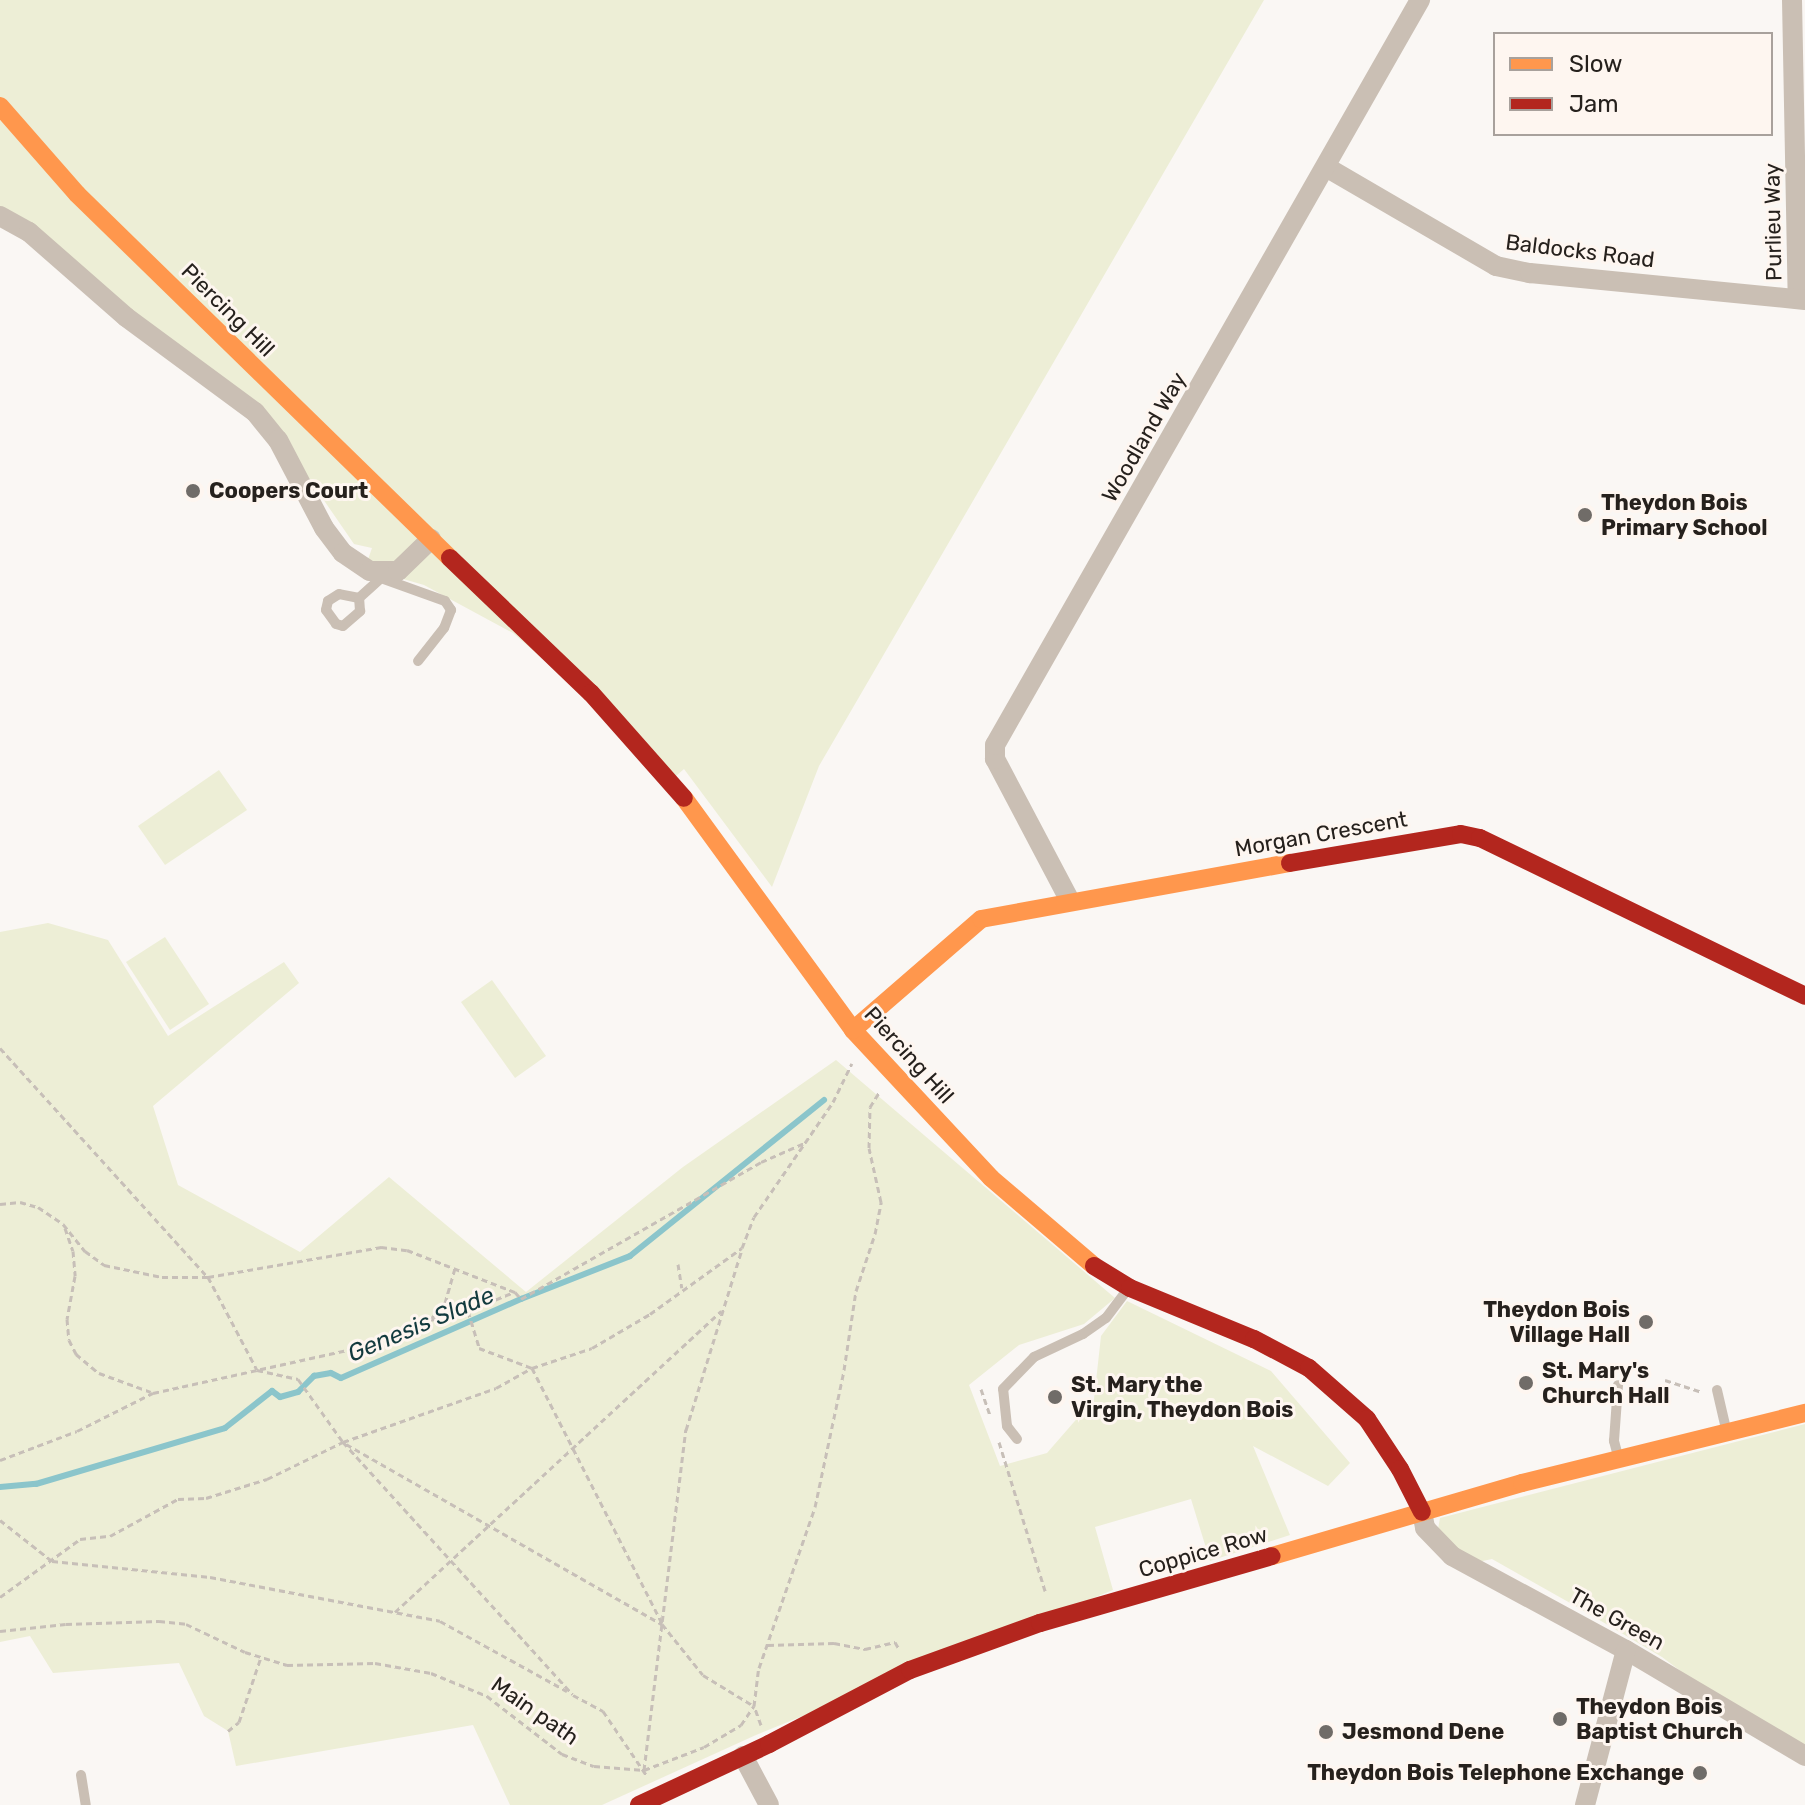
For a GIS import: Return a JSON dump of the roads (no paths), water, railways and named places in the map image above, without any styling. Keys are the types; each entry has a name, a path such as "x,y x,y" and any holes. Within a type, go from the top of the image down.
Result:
{"street":[{"name":"Woodland Way","path":"1070,901 995,759 995,745 1420,0"},
{"name":"Purlieu Way","path":"1792,0 1802,299"},
{"name":"Piercing Hill","path":"0,106 77,194 591,693 678,790 853,1030 991,1178 1080,1257 1130,1288 1254,1339 1309,1368 1367,1419 1400,1469 1422,1512"},
{"name":"Baldocks Road","path":"1326,167 1496,266 1530,273 1802,299"},
{"path":"0,216 29,232 126,317 255,412 278,440 324,528 343,553 370,571 385,575 398,571 431,539"},
{"name":"Morgan Crescent","path":"853,1030 981,919 1461,834 1480,838 1805,996"},
{"name":"Coppice Row","path":"639,1805 743,1756 910,1670 1040,1623 1618,1458 1805,1413"},
{"name":"The Green","path":"1422,1512 1425,1528 1452,1556 1626,1650 1805,1756"},
{"path":"1585,1805 1626,1650"},
{"path":"743,1756 769,1805"}],"lane":[{"path":"359,598 385,575 445,601 451,610 444,628 418,661"},
{"path":"1017,1439 1007,1426 1003,1389 1034,1357 1083,1334 1106,1318 1130,1288"},
{"path":"1618,1385 1614,1441 1618,1458"},
{"path":"1717,1390 1727,1431"},
{"path":"81,1775 86,1805"}],"waterway":[{"name":"Genesis Slade","path":"0,1487 36,1484 225,1428 272,1391 280,1397 298,1392 314,1376 331,1373 341,1378 521,1299 630,1256 824,1100"}],"place":[{"name":"Coopers Court","path":"193,491"},
{"name":"Theydon Bois Primary School","path":"1585,515"},
{"name":"Theydon Bois Village Hall","path":"1646,1322"},
{"name":"St. Mary's Church Hall","path":"1526,1383"},
{"name":"St. Mary the Virgin, Theydon Bois","path":"1055,1397"},
{"name":"Theydon Bois Baptist Church","path":"1560,1719"},
{"name":"Jesmond Dene","path":"1326,1732"},
{"name":"Theydon Bois Telephone Exchange","path":"1700,1773"}]}
